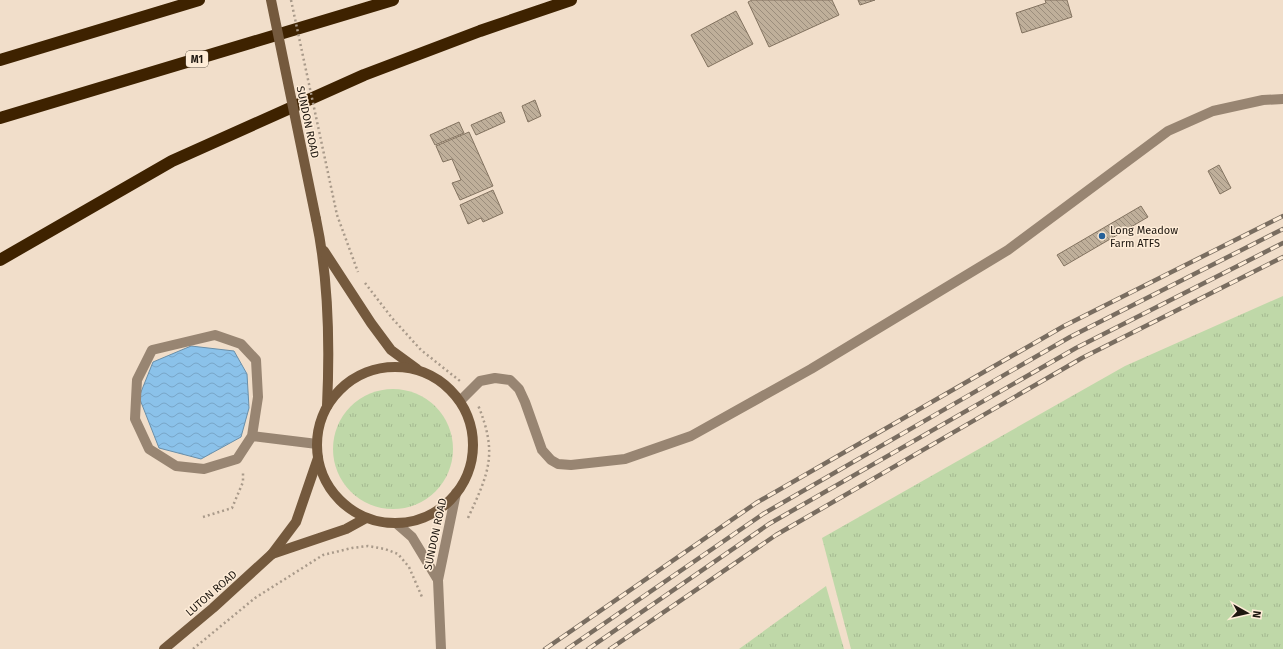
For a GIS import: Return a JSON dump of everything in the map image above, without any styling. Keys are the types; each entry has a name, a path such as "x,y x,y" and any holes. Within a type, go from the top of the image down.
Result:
{"highway":[{"path":"0,60 199,0"},
{"name":"M1","path":"0,118 393,0"},
{"path":"0,260 172,160 364,75 480,31 571,0"}],"main road":[{"name":"SUNDON ROAD","path":"271,0 322,249 330,356 328,406"},
{"name":"SUNDON ROAD","path":"322,249 371,323 391,350 418,370"},
{"path":"394,367 418,370 440,381 460,401 471,426 473,442 469,469 450,501 428,516 413,521 396,523 386,523 366,518 338,498 325,479 318,458 318,431 328,406 345,385 368,371 394,367"},
{"name":"LUTON ROAD","path":"164,649 213,608 272,554 296,522 318,458"},
{"name":"LUTON ROAD","path":"272,554 346,529 366,518"}],"street":[{"path":"460,401 480,381 495,378 510,380 519,389 525,402 542,450 551,460 558,464 571,465 625,459 691,436 811,369 1008,250 1168,131 1213,111 1263,100 1283,99"},
{"path":"215,335 241,344 256,360 258,397 252,436 237,458 204,469 176,466 149,449 135,419 137,380 152,350 215,335"},
{"path":"252,436 317,444"},
{"name":"SUNDON ROAD","path":"441,649 438,580 456,493"},
{"name":"SUNDON ROAD","path":"396,523 412,537 438,580"}],"path":[{"path":"292,0 336,215 359,276"},
{"path":"364,282 392,318 421,350 471,389 483,418 488,437 490,462 467,521"},
{"path":"203,517 232,508 244,482 242,450"},
{"path":"192,649 255,598 323,555 352,548 368,546 385,549 398,554 409,567 422,598 439,615"}],"green space":[{"path":"1283,296 1283,649 851,649 822,538 1125,366"},
{"path":"393,389 405,390 416,394 426,399 435,407 443,416 448,426 452,437 452,461 448,472 443,482 435,491 426,499 416,504 405,508 393,509 381,508 370,504 360,499 351,491 343,482 338,472 334,461 333,449 334,437 338,426 343,416 351,407 360,399 370,394 381,390"},
{"path":"826,586 844,649 739,649"}],"water":[{"path":"191,346 234,351 247,374 249,408 241,437 201,459 159,448 139,397 153,362"}],"building":[{"path":"752,0 832,0 839,15 769,47 748,2"},
{"path":"858,0 875,0 860,5"},
{"path":"1045,0 1067,0 1072,17 1022,33 1016,13 1046,3"},
{"path":"736,11 753,44 708,67 691,35"},
{"path":"535,100 541,116 528,122 522,106"},
{"path":"501,112 505,122 476,135 471,125"},
{"path":"459,122 464,133 435,145 430,135"},
{"path":"469,132 493,186 460,200 452,183 461,180 452,159 443,162 436,146"},
{"path":"1219,165 1231,188 1220,194 1208,171"},
{"path":"493,190 503,213 483,222 481,218 468,224 460,205"},
{"name":"Long Meadow Farm ATFS","path":"1141,206 1148,217 1064,266 1057,255"}],"railway":[{"path":"545,649 756,503 1064,326 1283,216"},
{"path":"567,649 763,514 1070,337 1283,229"},
{"path":"588,649 769,524 1076,348 1283,243"},
{"path":"610,649 776,535 1082,358 1283,257"}],"place":[{"name":"Long Meadow Farm ATFS","path":"1102,236"}]}
